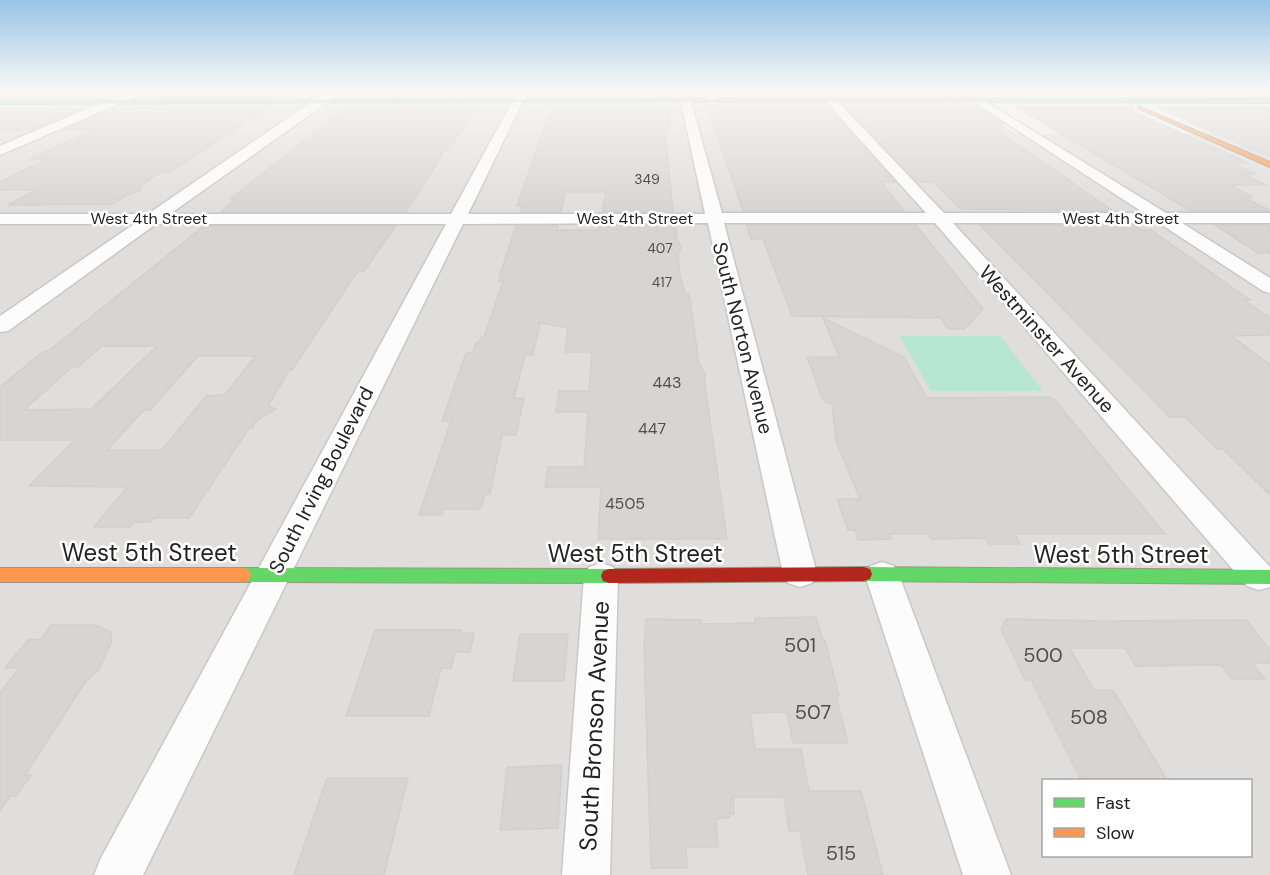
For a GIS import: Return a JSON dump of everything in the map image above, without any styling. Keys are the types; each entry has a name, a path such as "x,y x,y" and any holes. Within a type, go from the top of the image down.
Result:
{"main road":[{"path":"1191,130 1270,165"},
{"name":"West 5th Street","path":"0,575 800,574 1265,577"}],"street":[{"path":"0,151 48,130"},
{"path":"0,326 278,130"},
{"name":"South Irving Boulevard","path":"118,875 456,219 505,130"},
{"name":"South Norton Avenue","path":"692,130 800,574"},
{"name":"Westminster Avenue","path":"858,130 1265,577"},
{"path":"1024,130 1270,287"},
{"name":"West 4th Street","path":"0,219 1270,218"},
{"path":"882,575 987,875"},
{"name":"South Bronson Avenue","path":"586,875 601,576"}],"shaded area":[{"path":"0,130 1010,130 1016,134 1210,134 1202,130 1270,130 1270,875 0,875"}],"green space":[{"path":"899,336 1000,336 1043,391 931,391"}],"building":[{"path":"63,130 235,130 170,172 159,173 142,185 140,191 129,194 113,204 8,205 36,190 0,190 0,182 47,159 30,159 92,130"},
{"path":"318,130 462,130 448,150 445,150 406,212 221,212 236,199 231,199"},
{"path":"543,130 668,130 665,131 673,212 602,212 606,192 565,192 561,212 521,212 522,206 517,206"},
{"path":"715,130 848,130 895,182 881,182 904,211 743,211"},
{"path":"867,130 999,130 1113,211 961,209 933,182 918,182"},
{"path":"1054,130 1174,130 1248,163 1233,163 1256,174 1243,174 1266,185 1230,185 1253,197 1244,197 1270,211 1191,211"},
{"path":"1209,130 1270,130 1270,157"},
{"path":"675,225 681,247 678,255 680,276 685,294 688,294 690,299 699,364 706,374 704,378 727,539 598,539 601,487 545,487 548,467 584,467 588,412 556,412 559,391 589,391 592,352 565,352 568,328 540,323 533,355 525,355 514,398 524,398 516,435 502,435 490,494 485,494 482,507 444,509 442,515 419,515 451,421 442,421 466,353 473,353 476,343 484,337 503,281 499,281 501,272 516,226 558,226 557,230 598,230 599,226"},
{"path":"747,225 916,225 983,309 965,329 948,329 941,318 792,316 763,239 751,239"},
{"path":"980,225 1134,225 1142,230 1151,230 1250,300 1244,300 1270,318 1270,335 1232,336 1270,365 1270,495 1223,449 1217,449 1185,417 1170,417"},
{"path":"1215,225 1270,225 1270,253 1258,253"},
{"path":"204,226 396,226 364,271 359,271 353,278 292,370 289,370 268,406 276,409 257,420 252,428 249,428 189,518 154,518 151,522 134,522 130,527 94,527 127,487 29,486 75,440 0,440 0,387 40,354 51,349","holes":["102,346 157,346 91,409 24,410 72,367 78,367","198,356 255,356 225,395 206,396 162,450 107,450 144,410 150,410"]},
{"path":"823,318 904,357 927,398 1049,397 1055,400 1165,534 1015,534 1020,544 989,544 985,538 931,539 928,534 890,534 891,539 858,540 855,530 848,530 837,499 860,499 836,441 832,404 824,401 807,357 839,357"},
{"path":"816,617 823,640 825,640 848,743 793,743 787,712 750,713 755,749 801,749 809,791 861,791 883,875 808,875 800,831 789,831 784,797 733,797 734,814 730,814 730,817 716,819 718,847 686,847 687,868 651,868 644,646 646,619 701,620 701,624 755,623 755,618"},
{"path":"1006,619 1246,620 1270,650 1270,663 1252,663 1265,679 1232,679 1222,665 1136,666 1125,648 1070,648 1094,690 1113,690 1166,779 1080,779 1031,680 1025,680 1001,629"},
{"path":"51,625 96,625 111,632 112,641 98,671 86,681 25,775 31,775 16,796 10,796 0,811 0,693 19,668 5,668 29,639 40,640"},
{"path":"375,630 461,630 460,633 474,633 470,652 455,652 451,668 441,668 429,716 346,716"},
{"path":"520,634 568,634 564,681 513,681"},
{"path":"562,765 558,828 500,830 507,767"},
{"path":"327,778 408,778 384,875 294,875"}],"traffic: fast":[{"path":"864,574 1270,577"},
{"path":"243,575 609,576"}],"traffic: slow":[{"path":"1191,130 1270,165"},
{"path":"0,575 243,575"}],"traffic: jam":[{"path":"609,576 864,574"}]}
